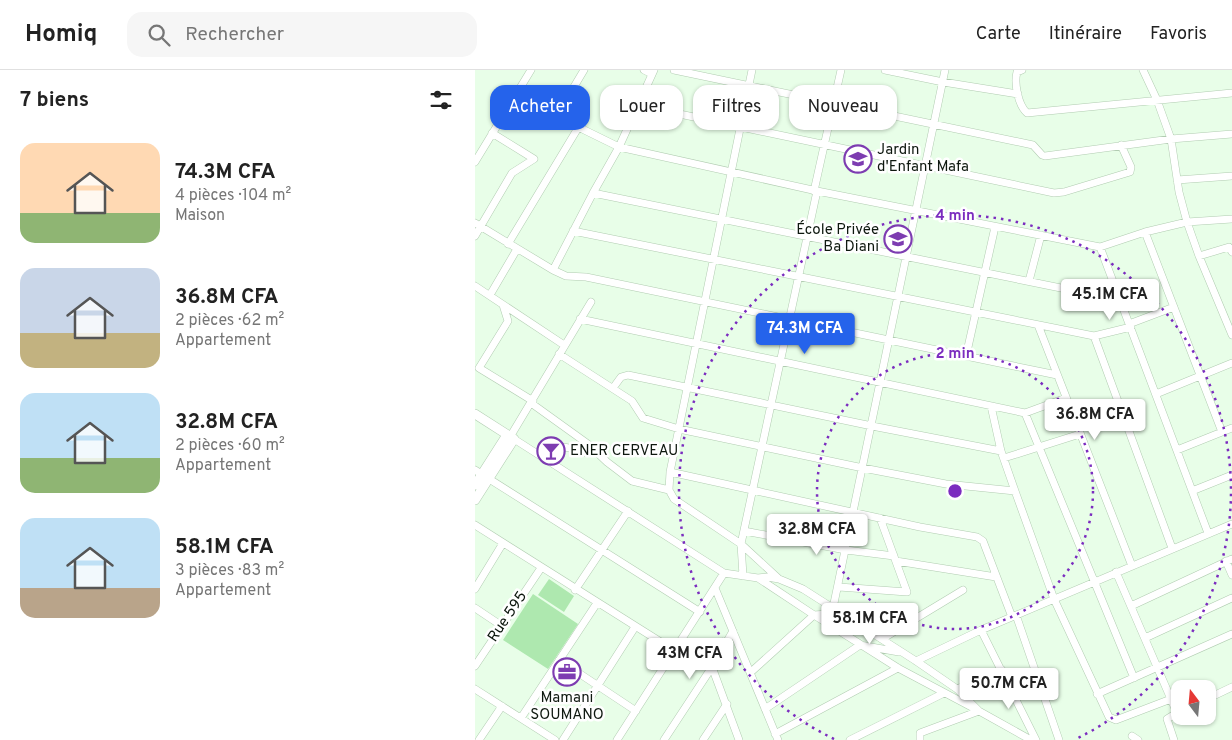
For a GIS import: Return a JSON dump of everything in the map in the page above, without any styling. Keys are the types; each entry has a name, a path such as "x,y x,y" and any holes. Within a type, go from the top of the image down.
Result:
{"street":[{"path":"522,85 531,70"},
{"path":"575,85 584,70"},
{"path":"644,70 653,72 647,85"},
{"path":"674,70 744,85"},
{"path":"749,85 752,70"},
{"path":"838,85 841,70"},
{"path":"885,70 943,82 1018,94"},
{"path":"833,608 839,587 945,70"},
{"path":"1022,70 1017,72 1016,77 1018,94 1023,109 1027,113 1232,93"},
{"path":"1143,70 1157,100 1171,139 1177,180 1187,222 1199,256 1229,319 1232,335"},
{"path":"897,116 1033,145 1045,156 1171,139 1232,134"},
{"path":"475,162 494,130"},
{"path":"508,244 577,130"},
{"path":"582,130 619,147 816,191 1100,247 1145,232 1187,222 1232,219"},
{"path":"553,270 626,130"},
{"path":"739,130 670,472 669,490 674,499 741,544 779,579"},
{"path":"755,130 1053,193 1063,192 1130,172 1131,167 1121,145"},
{"path":"743,576 741,544 799,277 828,130"},
{"path":"475,236 478,225 512,173 535,159 492,133"},
{"path":"1177,180 1232,176"},
{"path":"593,193 1120,300"},
{"path":"478,225 517,250 566,276 586,277 1057,375"},
{"path":"966,356 995,227"},
{"path":"573,231 1094,336 1130,326 1174,308"},
{"path":"1145,232 1222,432"},
{"path":"1029,281 1041,235"},
{"path":"1199,256 1229,246 1232,252"},
{"path":"1100,247 1209,533"},
{"path":"490,295 517,250"},
{"path":"475,287 564,345"},
{"path":"475,485 510,437 591,302"},
{"path":"503,305 508,321 477,366 532,402 588,444 607,462 632,481 669,490"},
{"path":"580,320 1025,413 1066,398"},
{"path":"1038,325 1132,566"},
{"path":"1094,336 1172,548"},
{"path":"559,354 632,401 643,418 679,428 863,468 946,484 1015,491"},
{"path":"1156,394 1232,363"},
{"path":"613,388 621,377 627,374 1003,454 1039,448 1080,434"},
{"path":"991,406 1015,491 1054,599 1097,694 1109,717 1116,720 1171,699 1116,572"},
{"path":"1025,413 1134,678"},
{"path":"475,414 724,573 779,579 803,588 916,661 957,690 979,711"},
{"path":"1177,450 1232,428"},
{"path":"543,458 552,449 563,446 587,454 597,453"},
{"path":"670,472 880,518 977,537 983,541 996,578 1014,616 1059,740"},
{"path":"475,500 482,474"},
{"path":"482,474 700,612"},
{"path":"1192,491 1232,475"},
{"path":"575,590 628,511"},
{"path":"839,587 905,592 907,590 880,518"},
{"path":"916,661 981,630 1232,524"},
{"path":"475,525 575,590 675,651"},
{"path":"744,531 996,578"},
{"path":"475,589 503,543"},
{"path":"1131,606 1229,560 1232,575"},
{"name":"Rue 595","path":"475,666 541,568"},
{"path":"618,740 724,573"},
{"path":"758,578 898,668 1031,740"},
{"path":"715,588 776,737 898,668"},
{"path":"882,639 963,590"},
{"path":"1145,638 1232,598"},
{"path":"521,718 597,603"},
{"path":"475,608 502,626"},
{"path":"751,672 814,615 842,613"},
{"path":"563,740 635,627"},
{"path":"981,630 1036,740"},
{"path":"664,740 733,631"},
{"path":"1097,694 1232,634"},
{"path":"765,709 860,644 903,652"},
{"path":"559,660 636,711"},
{"path":"712,666 739,740"},
{"path":"957,690 1002,670"},
{"path":"1216,695 1232,687"},
{"path":"475,688 555,740"},
{"path":"850,740 944,693"},
{"path":"703,740 727,704"},
{"path":"477,740 501,706"},
{"path":"920,740 920,733 979,711"},
{"path":"1171,717 1167,719 1174,740"}],"green space":[{"path":"549,579 574,596 564,612 538,595"},
{"path":"533,594 578,624 548,669 503,640"}],"place":[{"name":"Jardin d'Enfant Mafa","path":"858,159"},
{"name":"École Privée Ba Diani","path":"898,239"},
{"name":"ENER CERVEAU","path":"551,451"},
{"name":"Mamani SOUMANO","path":"567,672"}]}
